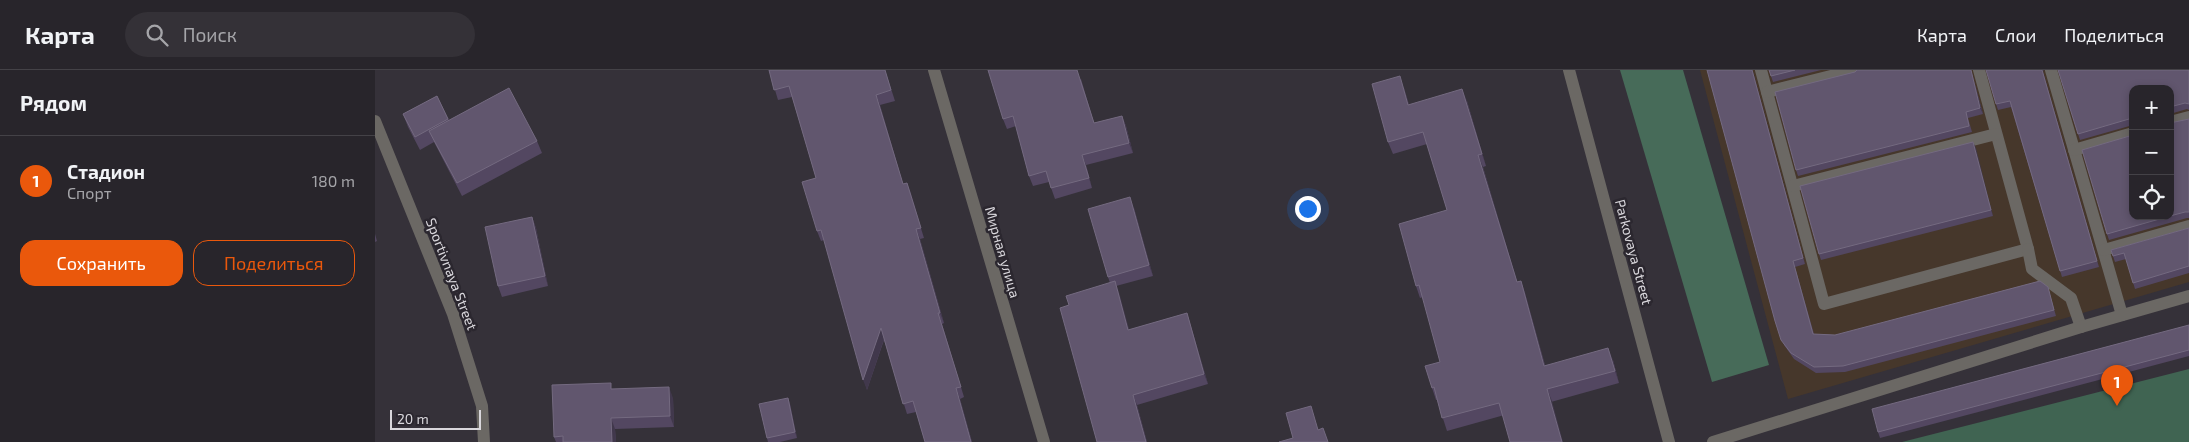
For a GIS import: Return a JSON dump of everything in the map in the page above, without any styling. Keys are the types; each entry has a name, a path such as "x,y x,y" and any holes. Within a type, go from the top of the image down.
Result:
{"street":[{"name":"Мирная улица","path":"934,70 1044,442"},
{"name":"Parkovaya Street","path":"1569,70 1669,442"},
{"path":"1761,70 1824,304 2028,249"},
{"path":"1767,92 1855,70"},
{"path":"1979,70 2032,269 2071,298 2081,327"},
{"path":"2051,70 2122,314"},
{"path":"2174,121 2189,117"},
{"name":"Sportivnaya Street","path":"375,122 453,314 481,406 485,442"},
{"path":"1793,186 1997,134"},
{"path":"2075,150 2129,134"},
{"path":"2104,250 2189,226"},
{"path":"1713,442 2122,314 2189,296"}],"shaded area":[{"path":"1700,70 2189,70 2189,282 1788,399"}],"green space":[{"path":"1620,70 1683,70 1769,365 1712,382"},
{"path":"2189,369 2189,442 1902,442"}],"building":[{"path":"769,70 885,70 891,90 876,95 903,184 907,183 921,228 916,229 940,313 938,313 961,387 956,388 971,442 925,442 913,401 903,404 881,328 863,380 821,230 817,231 802,182 816,178 789,86 774,90"},
{"path":"988,70 1077,70 1094,123 1122,116 1129,143 1082,155 1089,178 1051,188 1046,171 1029,176 1013,116 1003,119"},
{"path":"1707,70 1752,70 1803,258 1793,261 1813,334 1835,335 2040,281 2048,287 2054,310 1843,366 1814,367 1791,353 1781,340 1775,321"},
{"path":"1769,70 1795,70 1771,76"},
{"path":"1857,70 1971,70 1980,108 1966,112 1969,126 1796,170 1775,92"},
{"path":"1986,70 2042,70 2097,261 2060,271 2010,101 1996,104"},
{"path":"2058,70 2189,70 2189,104 2185,103 2174,106 2174,85 2129,85 2129,119 2078,134"},
{"path":"1400,76 1408,105 1462,89 1482,154 1478,155 1517,282 1521,281 1544,366 1608,348 1615,371 1547,389 1562,442 1510,442 1499,403 1442,418 1434,387 1432,388 1425,366 1440,362 1419,285 1416,286 1399,224 1447,210 1423,132 1388,142 1372,84"},
{"path":"509,88 537,141 457,183 429,131"},
{"path":"437,96 448,119 415,137 403,114"},
{"path":"2189,119 2189,212 2174,215 2174,130 2174,122"},
{"path":"2129,136 2129,220 2156,220 2107,234 2082,150"},
{"path":"1973,142 1991,210 1819,254 1800,186"},
{"path":"1130,197 1149,265 1108,277 1088,209"},
{"path":"532,217 545,276 498,286 485,227"},
{"path":"2189,228 2189,266 2133,283 2124,253 2113,256 2111,250"},
{"path":"1115,281 1128,330 1187,313 1204,374 1133,395 1146,442 1097,442 1060,308 1069,305 1066,296"},
{"path":"2189,325 2189,350 1878,432 1872,409"},
{"path":"611,383 611,389 669,387 670,416 611,418 612,442 563,442 563,436 554,437 552,385"},
{"path":"788,398 795,432 767,438 759,404"},
{"path":"1311,406 1318,430 1323,428 1328,442 1279,442 1293,438 1286,413"}],"place":[{"name":"Стадион","path":"2117,406"}]}
